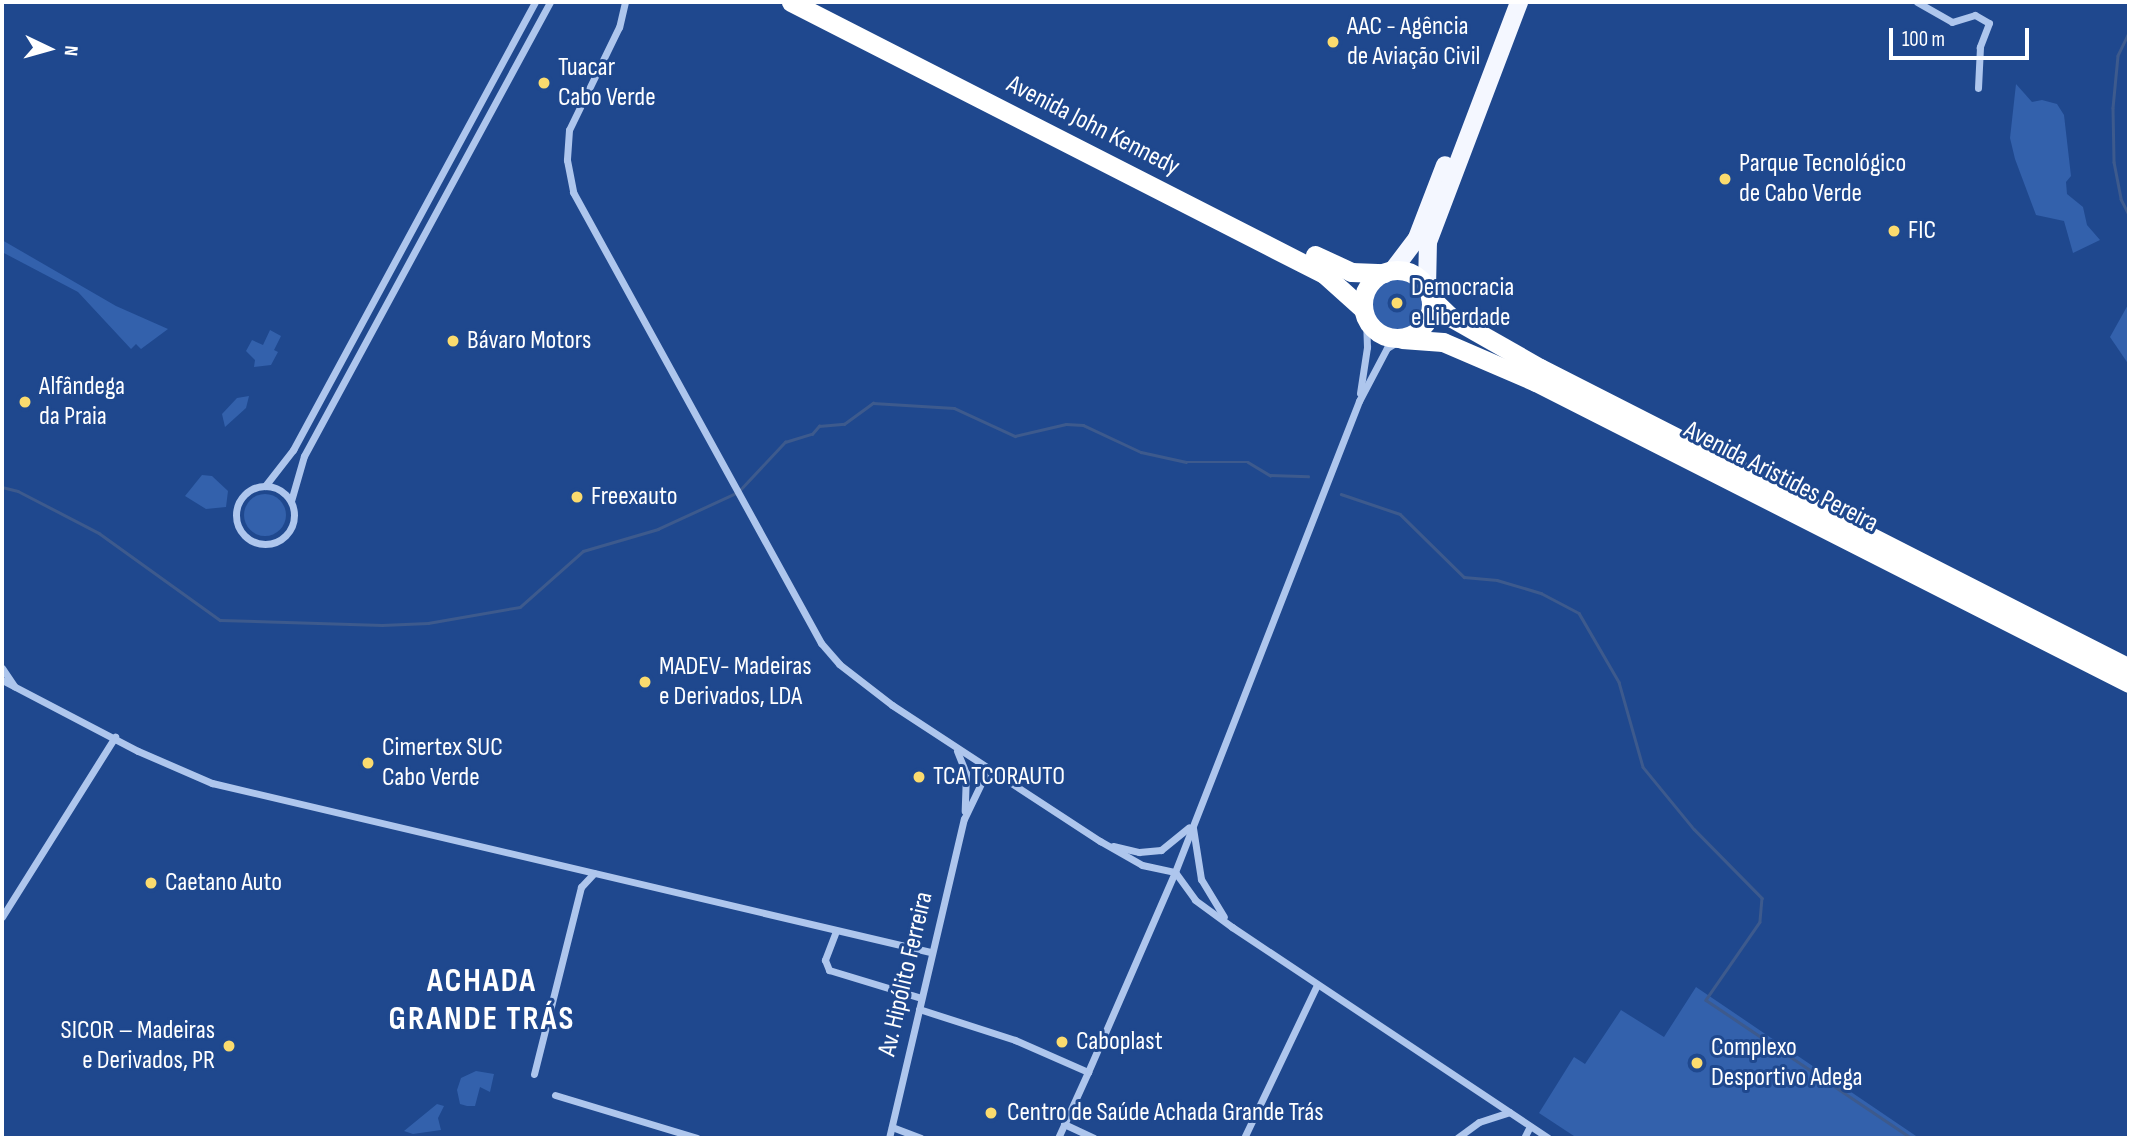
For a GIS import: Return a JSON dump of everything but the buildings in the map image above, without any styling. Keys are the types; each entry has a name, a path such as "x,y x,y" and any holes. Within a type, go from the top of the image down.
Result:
{"highway":[{"name":"Avenida John Kennedy","path":"791,2 1324,274 1364,314"},
{"name":"Avenida John Kennedy","path":"816,2 1345,271 1388,271"},
{"path":"1388,271 1413,274 1429,292 1428,319 1422,328 1402,339 1380,335 1364,314 1367,287 1388,271"},
{"name":"Avenida Aristides Pereira","path":"1429,292 1451,318 1540,368 2129,668"},
{"name":"Avenida Aristides Pereira","path":"1402,339 1443,342 1536,382 2129,683"}],"main road":[{"path":"1388,271 1417,238 1507,2"},
{"path":"1429,292 1428,243 1519,2"}],"street":[{"path":"535,2 293,450 265,486 244,495 236,510 239,528 251,541 270,544 286,536 294,519 291,501 304,456 550,2"},
{"path":"625,2 619,27 573,116 567,146 569,175 579,206 733,483 796,604 830,654 873,692 1100,841 1142,865 1175,872 1195,900 1232,927 1548,1138"},
{"path":"1917,2 1951,22 1975,15 1989,23 1980,47 1978,88"},
{"path":"1359,401 1367,347 1364,314"},
{"path":"1058,1138 1175,872 1359,401 1387,348 1402,339"},
{"path":"265,486 279,489 291,501"},
{"path":"2,668 15,687"},
{"path":"2,680 212,783 930,952"},
{"path":"2,690 15,687"},
{"path":"2,917 115,737"},
{"path":"950,743 966,773 964,819"},
{"path":"964,819 988,769"},
{"name":"Av. Hipólito Ferreira","path":"889,1138 930,952 964,819"},
{"path":"1100,841 1150,852 1172,844 1192,824"},
{"path":"1192,824 1200,879 1232,927"},
{"path":"534,1074 581,887 594,873"},
{"path":"836,931 825,960 828,970 921,998"},
{"path":"1244,1138 1317,985"},
{"path":"919,1009 1015,1041 1088,1072"},
{"path":"555,1095 697,1138"},
{"path":"1457,1138 1479,1122 1509,1112"},
{"path":"1065,1124 1094,1138"},
{"path":"1524,1138 1530,1126"},
{"path":"892,1128 921,1138"}],"shaded area":[{"path":"2016,84 2032,102 2042,100 2057,104 2064,115 2071,176 2066,182 2067,194 2083,207 2087,225 2100,240 2073,253 2064,221 2036,215 2015,159 2010,138"},
{"path":"2,240 116,306 168,329 141,349 136,344 131,349 78,292 2,252"},
{"path":"1401,277 1411,281 1419,289 1423,304 1419,319 1411,327 1391,331 1381,327 1373,319 1369,299 1373,289 1381,281"},
{"path":"2129,303 2129,365 2110,337"},
{"path":"270,330 281,336 274,350 278,352 271,365 254,367 255,360 246,351 252,340 263,345"},
{"path":"249,396 246,408 225,427 222,414 237,398"},
{"path":"202,475 212,476 228,491 226,507 206,509 185,496"},
{"path":"265,494 280,500 286,515 280,530 265,536 250,530 244,515 250,500"},
{"name":"Complexo Desportivo Adega","path":"1696,987 1919,1138 1577,1138 1539,1113 1574,1057 1585,1064 1621,1010 1664,1037"},
{"path":"476,1071 494,1074 490,1092 480,1087 475,1106 460,1104 457,1090 461,1078"},
{"path":"437,1104 444,1106 438,1118 441,1130 413,1134 404,1131"}],"waterway":[{"path":"2129,33 2118,56 2113,108 2114,162 2121,199 2129,215"},
{"path":"2,487 18,491 99,533 220,620 382,625 428,623 520,607 583,551 658,529 738,492 785,442 812,434 819,426 844,424 873,403 954,408 1015,436 1066,424 1083,425 1141,452 1186,462 1248,462 1270,475 1308,476"},
{"path":"1341,494 1400,514 1464,577 1497,580 1541,593 1579,613 1619,682 1643,767 1694,829 1762,898 1760,922 1706,1000 1911,1138"}],"place":[{"name":"AAC - Agência de Aviação Civil","path":"1333,42"},
{"name":"Tuacar Cabo Verde","path":"544,83"},
{"name":"Parque Tecnológico de Cabo Verde","path":"1725,179"},
{"name":"FIC","path":"1894,231"},
{"name":"Democracia e Liberdade","path":"1397,303"},
{"name":"Bávaro Motors","path":"453,341"},
{"name":"Alfândega da Praia","path":"25,402"},
{"name":"Freexauto","path":"577,497"},
{"name":"MADEV- Madeiras e Derivados, LDA","path":"645,682"},
{"name":"Cimertex SUC Cabo Verde","path":"368,763"},
{"name":"TCA TCORAUTO","path":"919,777"},
{"name":"Caetano Auto","path":"151,883"},
{"name":"Caboplast","path":"1062,1042"},
{"name":"SICOR – Madeiras e Derivados, PR","path":"229,1046"},
{"name":"Complexo Desportivo Adega","path":"1697,1063"},
{"name":"Centro de Saúde Achada Grande Trás","path":"991,1113"}],"district":[{"name":"ACHADA GRANDE TRÁS","path":"482,1001"}]}
